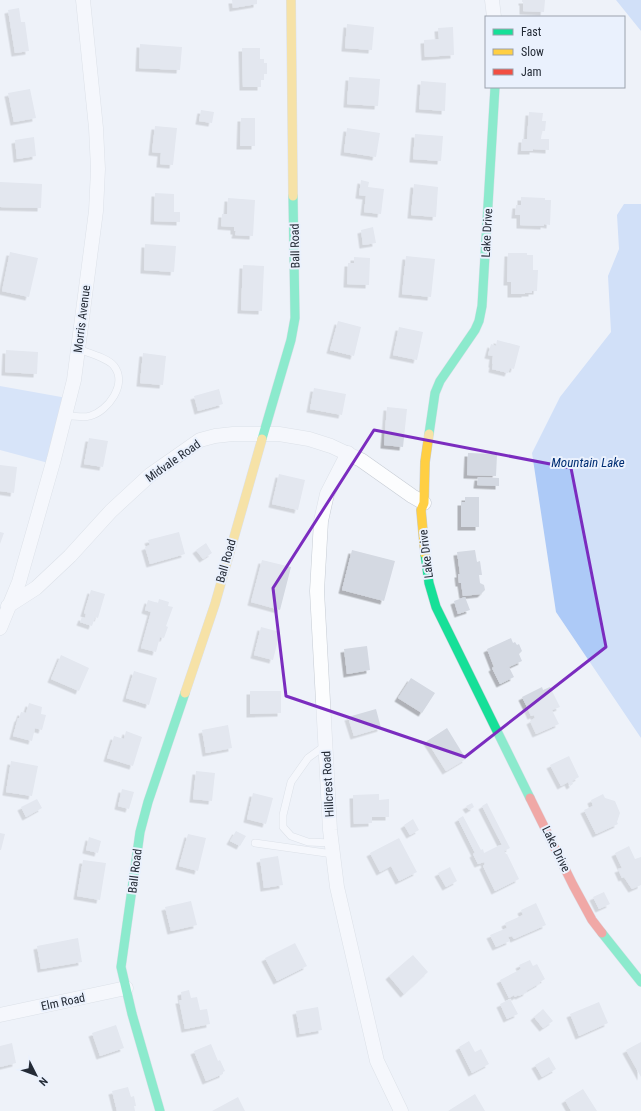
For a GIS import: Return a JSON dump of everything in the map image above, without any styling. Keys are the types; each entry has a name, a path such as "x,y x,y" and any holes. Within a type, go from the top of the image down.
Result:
{"street":[{"name":"Morris Avenue","path":"0,628 5,607 19,582 74,380 96,211 98,169 96,128 83,0"},
{"name":"Ball Road","path":"160,1111 132,1014 122,967 140,832 148,802 215,604 291,340 295,318 291,0"},
{"path":"492,0 494,16"},
{"name":"Lake Drive","path":"496,88 482,311 480,321 475,330 440,382 435,393 425,462 424,503 421,510 426,562 431,593 436,607 592,920 641,982"},
{"name":"Midvale Road","path":"5,607 36,588 70,556 111,511 150,475 200,440 215,436 233,434 279,434 309,439 348,453 361,460 424,503"},
{"name":"Hillcrest Road","path":"348,453 327,494 321,521 317,591 322,701 332,849 337,887 377,1061 401,1111"},
{"name":"Elm Road","path":"0,1015 126,988"}],"lane":[{"path":"65,415 89,417 100,411 111,402 117,391 118,375 114,366 105,360 78,349"},
{"path":"326,745 308,758 291,782 283,827 291,836 332,849"},
{"path":"255,843 332,849"}],"highlighted area":[{"path":"374,430 571,468 606,647 465,757 286,696 273,588"}],"shaded area":[{"path":"0,386 67,398 52,464 0,450"}],"water":[{"path":"616,0 641,0 641,31"},
{"name":"Mountain Lake","path":"624,204 641,204 641,738 556,612 532,453 560,397 611,332 608,276 619,249 617,215"}],"building":[{"path":"232,0 257,0 257,4 233,8"},
{"path":"522,0 545,0 544,12 523,11"},
{"path":"19,8 21,22 25,22 29,51 15,53 8,10"},
{"path":"347,24 374,27 372,50 345,48"},
{"path":"453,27 454,55 425,57 424,40 439,39 438,28"},
{"path":"140,44 182,47 180,70 139,68"},
{"path":"242,48 260,48 260,59 264,59 264,63 267,63 267,74 264,74 264,80 261,80 261,87 243,87"},
{"path":"349,77 380,79 378,106 347,104"},
{"path":"421,81 446,83 445,111 419,109"},
{"path":"30,89 36,118 14,122 8,93"},
{"path":"201,110 214,112 212,123 199,121"},
{"path":"529,112 543,113 542,121 546,121 545,131 542,131 541,139 549,139 549,150 533,149 533,151 521,151 522,139 527,139"},
{"path":"241,118 255,118 255,146 240,146"},
{"path":"155,126 177,128 173,165 160,164 161,153 152,152"},
{"path":"347,128 380,133 376,157 344,152"},
{"path":"415,134 443,136 441,161 413,159"},
{"path":"34,137 36,156 17,159 15,140"},
{"path":"361,180 369,182 368,187 384,189 381,214 364,212 366,196 359,195"},
{"path":"0,182 42,184 41,208 0,207"},
{"path":"414,184 438,187 436,217 411,215"},
{"path":"155,193 174,194 174,212 180,212 180,222 154,221"},
{"path":"521,197 545,198 545,200 551,200 550,225 520,225 520,215 515,215 516,205 521,205"},
{"path":"228,198 255,200 253,236 235,235 236,231 234,231 234,227 221,226 222,214 227,214"},
{"path":"373,227 376,243 363,245 361,230"},
{"path":"145,244 176,246 174,272 144,270"},
{"path":"10,252 38,258 29,297 2,291"},
{"path":"508,253 527,253 527,255 533,255 533,270 538,270 537,291 532,291 532,293 525,294 511,294 511,282 507,282"},
{"path":"406,256 435,259 431,297 402,294"},
{"path":"354,257 370,258 369,285 347,284 348,263 354,263"},
{"path":"243,265 264,266 262,311 241,310"},
{"path":"338,321 361,327 354,356 330,350"},
{"path":"399,327 423,332 417,360 393,355"},
{"path":"497,340 520,346 514,369 510,368 508,373 492,369 493,356 488,355 491,344 496,346"},
{"path":"6,350 38,352 37,374 5,372"},
{"path":"143,353 166,356 163,385 140,383"},
{"path":"314,388 346,394 342,415 310,409"},
{"path":"219,389 223,404 198,411 194,396"},
{"path":"387,407 407,409 403,447 384,445"},
{"path":"89,438 108,441 103,467 84,464"},
{"path":"468,453 497,454 496,476 467,475"},
{"path":"0,465 17,467 14,493 0,491"},
{"path":"279,474 305,480 298,510 272,504"},
{"path":"478,477 499,478 499,486 477,485"},
{"path":"465,497 479,497 479,527 461,527 461,502 465,502"},
{"path":"0,532 4,533 0,544"},
{"path":"179,532 185,554 150,564 145,547 150,545 148,540"},
{"path":"206,543 212,553 203,559 196,550"},
{"path":"352,550 395,561 384,601 342,590"},
{"path":"475,550 477,562 480,561 482,575 479,575 480,583 484,585 485,590 481,594 463,596 461,583 459,583 458,574 460,574 457,552"},
{"path":"262,560 291,567 280,610 251,602"},
{"path":"91,590 105,594 98,618 95,617 92,626 80,622 82,617 85,618 86,614 84,613"},
{"path":"465,597 470,610 458,614 454,601"},
{"path":"159,599 169,602 168,606 173,607 166,626 168,627 164,638 160,637 156,652 141,648 151,612 145,610 148,600 158,603"},
{"path":"261,627 280,632 273,660 254,655"},
{"path":"511,638 513,643 515,642 517,645 519,644 522,651 519,654 522,661 509,667 514,677 500,684 492,668 494,667 487,649"},
{"path":"367,646 370,670 347,674 344,649"},
{"path":"61,655 89,668 79,691 51,679"},
{"path":"134,671 157,678 149,705 126,698"},
{"path":"411,678 435,693 422,713 398,698"},
{"path":"542,687 543,690 550,687 560,707 552,710 559,724 536,734 530,721 535,718 534,715 531,716 528,709 530,708 529,706 527,707 522,697"},
{"path":"250,691 281,691 281,713 250,714"},
{"path":"29,703 42,707 41,714 46,715 42,730 35,728 32,741 13,736 18,718 21,712 26,713"},
{"path":"376,709 381,728 354,736 348,717"},
{"path":"228,725 232,748 206,753 202,730"},
{"path":"447,728 466,759 446,771 427,741"},
{"path":"126,731 142,737 133,766 107,758 114,736 124,739"},
{"path":"569,756 579,777 572,781 573,784 570,786 568,782 561,786 550,765"},
{"path":"11,761 38,766 32,796 6,792"},
{"path":"196,771 215,773 212,801 193,799"},
{"path":"122,789 134,792 129,809 118,806"},
{"path":"253,793 273,798 266,824 247,819"},
{"path":"379,794 379,800 389,799 389,817 372,817 372,823 354,824 353,795"},
{"path":"603,794 605,798 615,801 620,813 617,822 618,824 596,834 584,810 593,806 591,800"},
{"path":"37,799 42,808 26,817 21,807"},
{"path":"472,803 474,807 469,810 466,806"},
{"path":"487,803 510,848 504,851 507,854 519,879 495,891 483,866 485,864 484,862 478,864 473,854 475,853 458,819 463,816 484,853 502,845 482,806"},
{"path":"413,819 419,830 410,835 404,825"},
{"path":"236,831 246,836 240,846 230,841"},
{"path":"0,833 5,834 1,850 0,850"},
{"path":"188,834 206,838 198,871 179,866"},
{"path":"89,837 101,841 98,853 86,850"},
{"path":"399,838 417,872 399,881 391,866 380,872 370,853"},
{"path":"629,846 635,859 641,857 641,885 632,889 624,877 622,878 618,869 622,868 615,853"},
{"path":"278,856 283,885 264,888 260,859"},
{"path":"83,860 106,863 100,900 77,896"},
{"path":"450,867 457,881 446,887 438,873"},
{"path":"604,892 610,904 599,909 593,897"},
{"path":"191,901 197,925 171,931 165,907"},
{"path":"536,903 546,925 514,939 512,936 508,937 510,941 496,947 490,935 507,928 505,923 523,915 521,910"},
{"path":"78,938 82,962 41,969 37,946"},
{"path":"295,943 307,966 277,981 265,958"},
{"path":"413,955 428,972 404,994 389,976"},
{"path":"530,960 533,966 537,964 545,979 526,991 527,992 515,997 514,995 509,998 500,980 521,969 519,965"},
{"path":"189,990 191,998 197,997 200,1010 207,1009 210,1024 185,1029 179,1000 182,1000 181,992"},
{"path":"510,999 518,1014 507,1019 500,1004"},
{"path":"599,1002 608,1023 579,1036 570,1014"},
{"path":"318,1007 322,1030 300,1034 296,1011"},
{"path":"543,1009 553,1021 543,1028 534,1017"},
{"path":"116,1025 124,1048 100,1056 92,1033"},
{"path":"469,1041 475,1052 481,1049 489,1064 472,1073 459,1047"},
{"path":"641,1042 641,1077 626,1050"},
{"path":"12,1043 16,1063 0,1067 0,1046"},
{"path":"211,1044 218,1061 220,1060 225,1071 223,1074 206,1081 194,1051"},
{"path":"549,1057 556,1069 542,1077 535,1065"},
{"path":"128,1087 131,1097 134,1096 136,1106 134,1106 135,1111 117,1111 112,1091"},
{"path":"583,1089 597,1111 571,1111 565,1100"},
{"path":"475,1094 485,1111 448,1111"},
{"path":"238,1097 245,1111 212,1111"}],"traffic: fast":[{"path":"429,434 435,393 440,381 475,330 479,321 482,306 495,88"},
{"path":"262,439 291,340 295,318 293,196"},
{"path":"425,554 429,583 436,607 530,798"},
{"path":"160,1111 132,1014 121,967 140,832 148,802 185,693"},
{"path":"602,933 641,982"}],"traffic: slow":[{"path":"291,0 293,196"},
{"path":"425,554 421,510 424,503 425,462 429,434"},
{"path":"185,693 215,604 262,439"}],"traffic: jam":[{"path":"530,798 573,885 592,920 602,933"}]}
